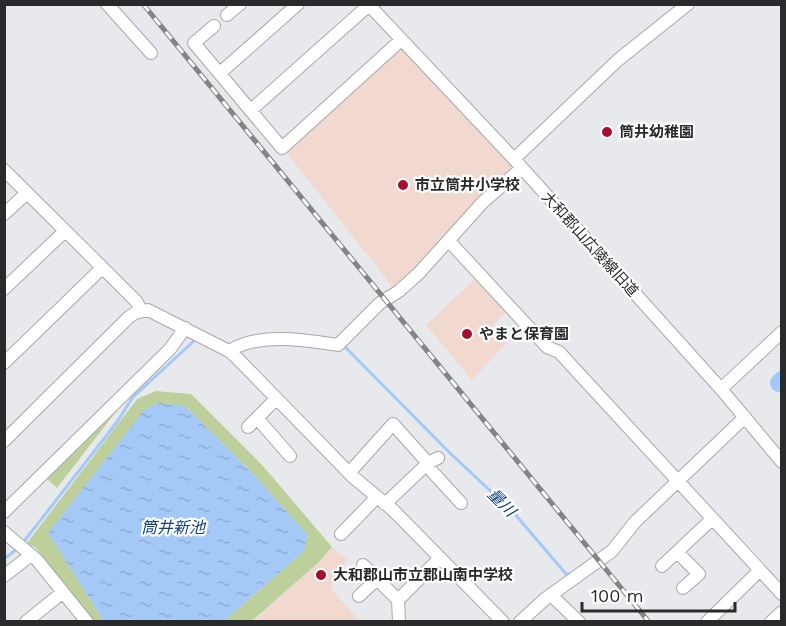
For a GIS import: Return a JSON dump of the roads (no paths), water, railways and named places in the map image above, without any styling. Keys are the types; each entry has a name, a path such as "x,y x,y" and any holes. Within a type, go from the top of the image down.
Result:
{"street":[{"path":"107,4 151,53"},
{"path":"227,15 240,4"},
{"path":"220,73 298,4"},
{"path":"229,351 236,346 262,341 294,339 341,342 380,303 399,291 419,273 518,163 618,60 688,4"},
{"path":"251,110 369,5"},
{"name":"大和郡山広陵線旧道","path":"369,5 518,163 722,389 782,462"},
{"path":"214,26 194,43 282,148 401,40"},
{"path":"4,170 101,269 136,301 141,310"},
{"path":"4,214 27,193"},
{"path":"4,289 64,231"},
{"path":"449,241 547,347 559,352 782,594"},
{"path":"4,363 101,269"},
{"path":"4,441 129,317 141,310 157,313 229,351 349,473 381,500 503,621"},
{"path":"4,512 170,349 185,328"},
{"path":"722,389 782,332"},
{"path":"276,399 252,422 290,456"},
{"path":"520,621 550,595 605,558 627,531 676,480 745,417"},
{"path":"349,473 393,424 430,462 461,503"},
{"path":"341,534 430,462"},
{"path":"662,566 712,519"},
{"path":"4,532 24,549 87,621"},
{"path":"4,576 24,549"},
{"path":"677,552 699,574 683,588"},
{"path":"398,600 440,558"},
{"path":"363,566 398,600 399,621"},
{"path":"708,621 760,570"},
{"path":"359,596 377,579"},
{"path":"26,621 63,592"},
{"path":"550,595 579,621"},
{"path":"771,621 782,612"}],"water":[{"name":"筒井新池","path":"158,403 185,406 254,475 308,535 304,551 224,621 104,621 48,533 145,409"}],"waterway":[{"name":"量川","path":"22,544 117,422 133,397 194,341"},
{"name":"量川","path":"343,345 451,454 514,513 566,574 572,574"},
{"name":"量川","path":"779,383 782,380"},
{"name":"量川","path":"4,559 17,549"}],"railway":[{"path":"143,4 649,622"}],"place":[{"name":"筒井幼稚園","path":"607,132"},
{"name":"市立筒井小学校","path":"403,185"},
{"name":"やまと保育園","path":"467,334"},
{"name":"大和郡山市立郡山南中学校","path":"321,575"}]}
